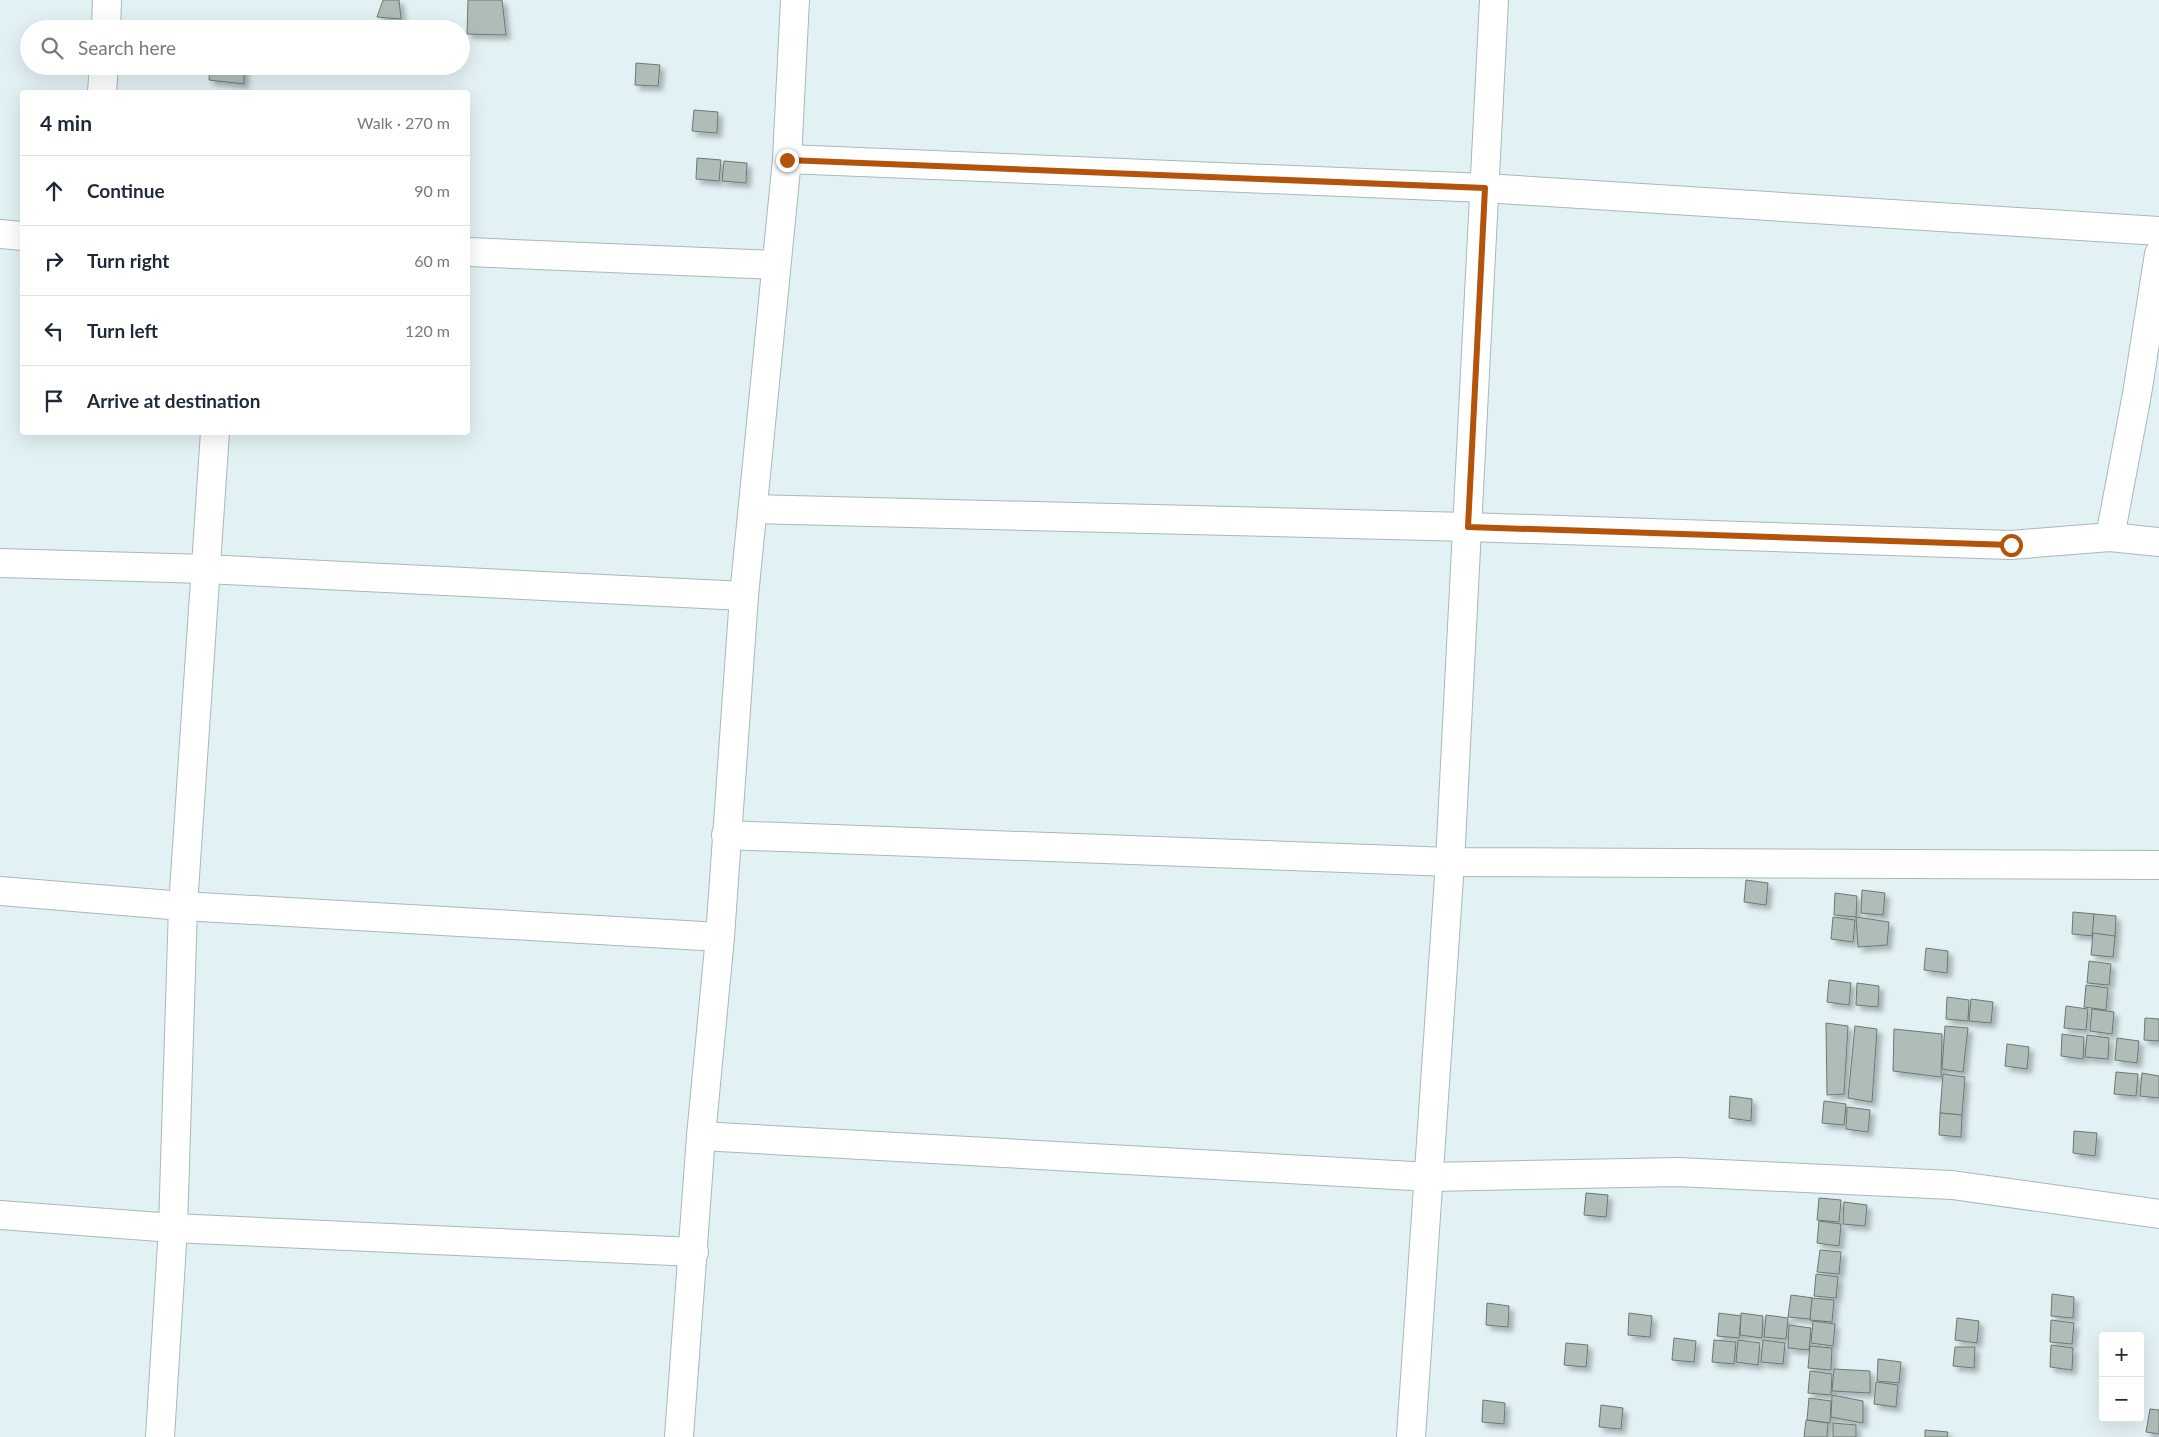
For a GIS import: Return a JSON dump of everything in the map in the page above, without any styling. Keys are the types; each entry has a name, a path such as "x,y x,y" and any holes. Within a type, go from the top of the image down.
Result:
{"street":[{"path":"106,20 107,0"},
{"path":"679,1437 701,1136 720,937 744,596 787,160 795,0"},
{"path":"1410,1437 1430,1177 1450,862 1494,0"},
{"path":"102,90 103,75"},
{"path":"787,160 1485,188 2159,231"},
{"path":"0,234 20,236"},
{"path":"470,252 776,265"},
{"path":"2110,537 2137,394 2159,254"},
{"path":"160,1437 173,1228 183,906 215,435"},
{"path":"753,509 1468,527 2011,545 2110,537 2159,542"},
{"path":"0,563 205,569 744,596"},
{"path":"726,835 1450,862 2159,865"},
{"path":"0,892 183,906 720,937"},
{"path":"701,1136 1430,1177 1678,1172 1962,1186 2159,1214"},
{"path":"0,1215 173,1228 694,1252"}],"building":[{"path":"383,0 399,0 401,19 377,17"},
{"path":"468,0 502,0 506,35 470,34 470,20 467,20"},
{"path":"636,63 660,65 658,86 635,85"},
{"path":"209,75 244,75 244,84 209,80"},
{"path":"694,110 718,112 717,133 692,131"},
{"path":"697,158 721,160 719,181 696,179"},
{"path":"724,161 747,163 746,183 722,181"},
{"path":"1746,880 1768,883 1766,905 1744,902"},
{"path":"1862,890 1885,893 1883,915 1861,913"},
{"path":"1835,893 1857,896 1856,917 1834,915"},
{"path":"2073,912 2095,914 2094,936 2072,934"},
{"path":"2094,914 2116,916 2115,938 2092,936"},
{"path":"1833,917 1855,920 1853,942 1831,939"},
{"path":"1856,917 1889,922 1887,945 1858,947"},
{"path":"2093,933 2115,936 2113,957 2091,955"},
{"path":"1926,948 1948,951 1947,973 1924,970"},
{"path":"2089,961 2111,964 2109,985 2087,983"},
{"path":"1829,980 1851,983 1849,1005 1827,1002"},
{"path":"1857,983 1879,986 1878,1007 1856,1005"},
{"path":"2086,985 2108,988 2106,1010 2084,1007"},
{"path":"1947,997 1969,1000 1968,1021 1946,1019"},
{"path":"1971,999 1993,1002 1991,1023 1969,1021"},
{"path":"2066,1006 2088,1009 2086,1030 2064,1028"},
{"path":"2092,1009 2114,1012 2112,1034 2090,1031"},
{"path":"2145,1018 2159,1019 2159,1041 2144,1040"},
{"path":"1826,1023 1848,1026 1844,1094 1827,1095"},
{"path":"1855,1026 1877,1029 1872,1102 1848,1098"},
{"path":"1945,1026 1968,1028 1963,1072 1942,1069"},
{"path":"1894,1029 1942,1034 1941,1077 1893,1071"},
{"path":"2062,1034 2084,1037 2083,1059 2061,1056"},
{"path":"2087,1035 2109,1038 2108,1059 2085,1057"},
{"path":"2117,1038 2139,1041 2137,1063 2115,1060"},
{"path":"2007,1044 2029,1047 2027,1069 2005,1066"},
{"path":"2116,1072 2138,1074 2136,1096 2114,1094"},
{"path":"2142,1073 2159,1076 2159,1098 2140,1096"},
{"path":"1943,1074 1965,1077 1962,1115 1940,1113"},
{"path":"1730,1096 1752,1099 1751,1121 1729,1118"},
{"path":"1824,1101 1846,1104 1844,1125 1822,1123"},
{"path":"1847,1107 1870,1110 1868,1132 1846,1129"},
{"path":"1940,1113 1962,1115 1961,1137 1939,1135"},
{"path":"2074,1131 2097,1133 2095,1156 2073,1153"},
{"path":"1586,1193 1608,1195 1606,1217 1584,1215"},
{"path":"1819,1198 1841,1200 1839,1222 1817,1220"},
{"path":"1844,1202 1867,1205 1865,1226 1843,1224"},
{"path":"1819,1221 1841,1224 1839,1246 1817,1243"},
{"path":"1820,1250 1841,1252 1839,1274 1817,1272"},
{"path":"1816,1274 1838,1277 1836,1298 1814,1296"},
{"path":"2052,1294 2074,1297 2073,1318 2051,1316"},
{"path":"1791,1295 1813,1298 1810,1319 1788,1317"},
{"path":"1812,1298 1834,1300 1832,1322 1810,1320"},
{"path":"1487,1303 1509,1306 1508,1327 1486,1325"},
{"path":"1629,1313 1652,1316 1650,1337 1628,1335"},
{"path":"1719,1313 1741,1316 1739,1338 1717,1336"},
{"path":"1741,1313 1763,1316 1762,1338 1740,1335"},
{"path":"1766,1315 1788,1318 1786,1339 1764,1337"},
{"path":"1957,1318 1979,1321 1977,1343 1955,1340"},
{"path":"2051,1320 2074,1323 2072,1344 2050,1342"},
{"path":"1813,1321 1835,1324 1833,1346 1811,1343"},
{"path":"1789,1325 1811,1328 1809,1350 1788,1348"},
{"path":"1674,1338 1696,1341 1694,1362 1672,1360"},
{"path":"1714,1340 1736,1342 1734,1364 1712,1362"},
{"path":"1738,1340 1760,1343 1758,1365 1736,1362"},
{"path":"1763,1340 1785,1343 1783,1364 1761,1362"},
{"path":"1566,1343 1588,1345 1586,1367 1564,1365"},
{"path":"2051,1345 2073,1348 2072,1370 2050,1367"},
{"path":"1810,1346 1832,1348 1831,1370 1808,1368"},
{"path":"1955,1347 1975,1347 1974,1368 1953,1366"},
{"path":"1878,1359 1901,1362 1899,1383 1877,1381"},
{"path":"1834,1369 1870,1371 1870,1393 1832,1391"},
{"path":"1810,1371 1832,1374 1831,1395 1808,1393"},
{"path":"1876,1382 1898,1385 1896,1407 1874,1404"},
{"path":"1832,1395 1863,1401 1863,1423 1831,1417"},
{"path":"1809,1398 1831,1401 1830,1423 1807,1420"},
{"path":"1483,1400 1505,1403 1504,1424 1482,1422"},
{"path":"1601,1405 1623,1408 1621,1429 1599,1427"},
{"path":"2150,1409 2159,1410 2159,1434 2146,1432"},
{"path":"1806,1420 1828,1423 1827,1437 1804,1437"},
{"path":"1833,1423 1856,1425 1856,1437 1833,1437"},
{"path":"1925,1430 1948,1432 1947,1437 1925,1437"}],"route":[{"path":"787,160 1485,188 1468,527 2011,545"}]}
